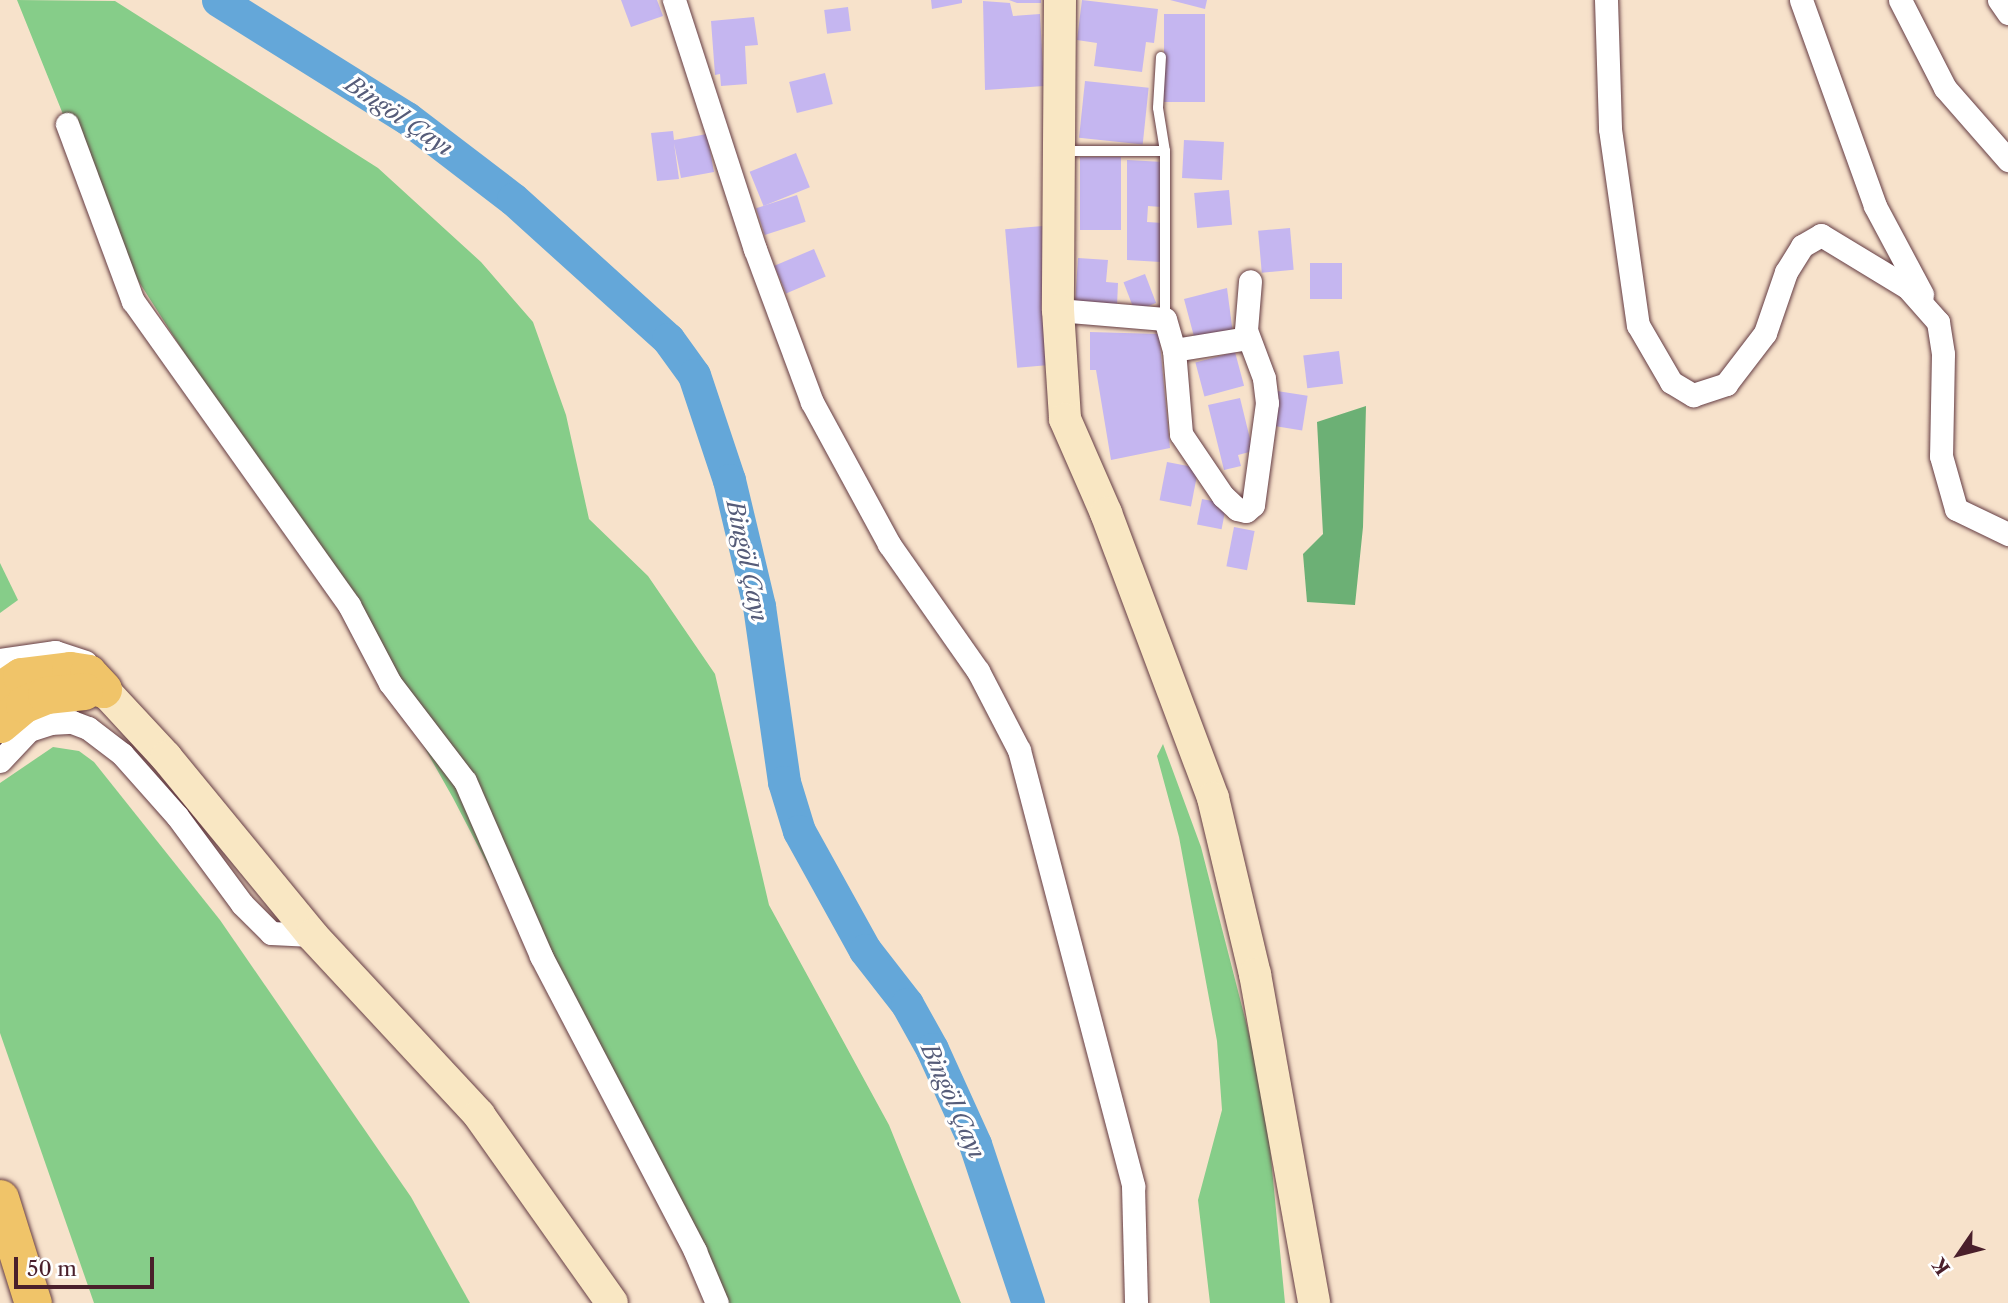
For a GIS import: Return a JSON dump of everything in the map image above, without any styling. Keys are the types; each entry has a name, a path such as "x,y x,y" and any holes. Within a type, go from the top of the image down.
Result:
{"highway":[{"path":"0,690 22,676 70,670 88,673 103,689"},
{"path":"0,724 24,704 46,695 103,689"},
{"path":"0,1198 33,1303"}],"main road":[{"path":"1060,0 1058,310 1065,419 1106,513 1213,798 1255,974 1314,1303"},
{"path":"103,689 166,757 312,935 479,1115 612,1303"}],"street":[{"path":"674,0 755,249 812,402 889,544 978,671 1018,750 1133,1185 1136,1303"},
{"path":"1605,0 1610,129 1638,325 1671,382 1693,395 1726,384 1766,333 1786,272 1797,255 1821,235 1907,286 1938,322"},
{"path":"1801,0 1875,206 1938,322 1943,354 1941,456 1956,509 2008,534"},
{"path":"1899,0 1945,88 2008,160"},
{"path":"1999,0 2008,13"},
{"path":"67,124 134,301 349,605 390,682 465,781 541,956 695,1251 717,1303"},
{"path":"1058,310 1165,319 1174,350 1181,434 1223,496 1237,509 1245,511 1253,505 1267,403 1264,378 1247,338 1250,281"},
{"path":"1174,350 1247,338"},
{"path":"0,660 55,652 93,664 103,689"},
{"path":"0,761 29,730 50,723 72,723 88,728 122,754 177,816 242,904 271,933 312,935"}],"lane":[{"path":"1161,57 1158,108 1165,151 1165,319"},
{"path":"1059,150 1165,151"}],"green space":[{"path":"17,0 115,1 378,168 481,262 533,322 566,415 589,519 648,576 715,674 769,905 889,1125 961,1303 715,1303 453,798 333,586 116,246"},
{"path":"1366,406 1363,527 1355,605 1307,602 1303,554 1323,534 1317,422"},
{"path":"0,563 18,600 0,613"},
{"path":"1163,744 1201,847 1265,1096 1285,1303 1210,1303 1198,1200 1222,1110 1217,1041 1179,837 1157,756"},
{"path":"53,747 79,751 94,762 220,920 411,1197 470,1303 94,1303 0,1033 0,783"}],"building":[{"path":"621,0 657,0 663,16 631,27"},
{"path":"931,0 962,0 962,3 932,9"},
{"path":"1009,0 1041,0 1041,3 1017,3"},
{"path":"1082,0 1158,9 1154,43 1146,42 1142,72 1094,66 1097,43 1077,40"},
{"path":"1170,0 1207,0 1205,9"},
{"path":"983,1 1010,3 1013,16 1040,14 1044,86 985,90"},
{"path":"848,7 851,31 827,34 824,10"},
{"path":"1164,14 1205,14 1205,102 1164,102"},
{"path":"754,17 758,45 745,46 747,84 721,86 720,74 715,75 711,21"},
{"path":"825,73 833,104 797,113 789,82"},
{"path":"1085,81 1149,88 1143,144 1079,138"},
{"path":"673,131 674,140 707,134 714,172 681,178 674,143 679,179 657,181 651,133"},
{"path":"1184,140 1224,142 1222,180 1182,178"},
{"path":"796,153 810,187 764,206 750,172"},
{"path":"1080,157 1121,157 1121,230 1080,230"},
{"path":"1127,160 1164,162 1161,207 1148,206 1147,222 1163,223 1161,262 1127,260"},
{"path":"1229,190 1232,225 1197,228 1194,193"},
{"path":"797,195 806,222 765,235 756,208"},
{"path":"1043,226 1055,364 1017,368 1005,229"},
{"path":"1290,228 1294,270 1262,273 1258,231"},
{"path":"814,249 826,277 786,293 774,266"},
{"path":"1078,258 1108,260 1106,282 1118,283 1117,306 1075,303"},
{"path":"1310,263 1342,263 1342,299 1310,299"},
{"path":"1145,274 1156,303 1135,311 1124,282"},
{"path":"1227,288 1233,334 1196,344 1184,299"},
{"path":"1090,332 1159,334 1170,448 1111,460 1096,370 1090,370"},
{"path":"1339,351 1343,384 1307,388 1303,355"},
{"path":"1235,352 1244,386 1204,396 1195,363"},
{"path":"1277,391 1308,396 1302,430 1272,426"},
{"path":"1240,398 1253,451 1238,455 1241,466 1224,470 1208,405"},
{"path":"1167,462 1198,468 1191,506 1160,500"},
{"path":"1202,499 1227,504 1222,529 1197,525"},
{"path":"1234,527 1255,531 1247,570 1226,566"}],"waterway":[{"name":"Bingöl Çayı","path":"218,0 407,118 513,199 668,339 694,375 729,480 759,606 784,782 799,831 865,950 907,1004 932,1049 975,1144 1028,1303"}]}
